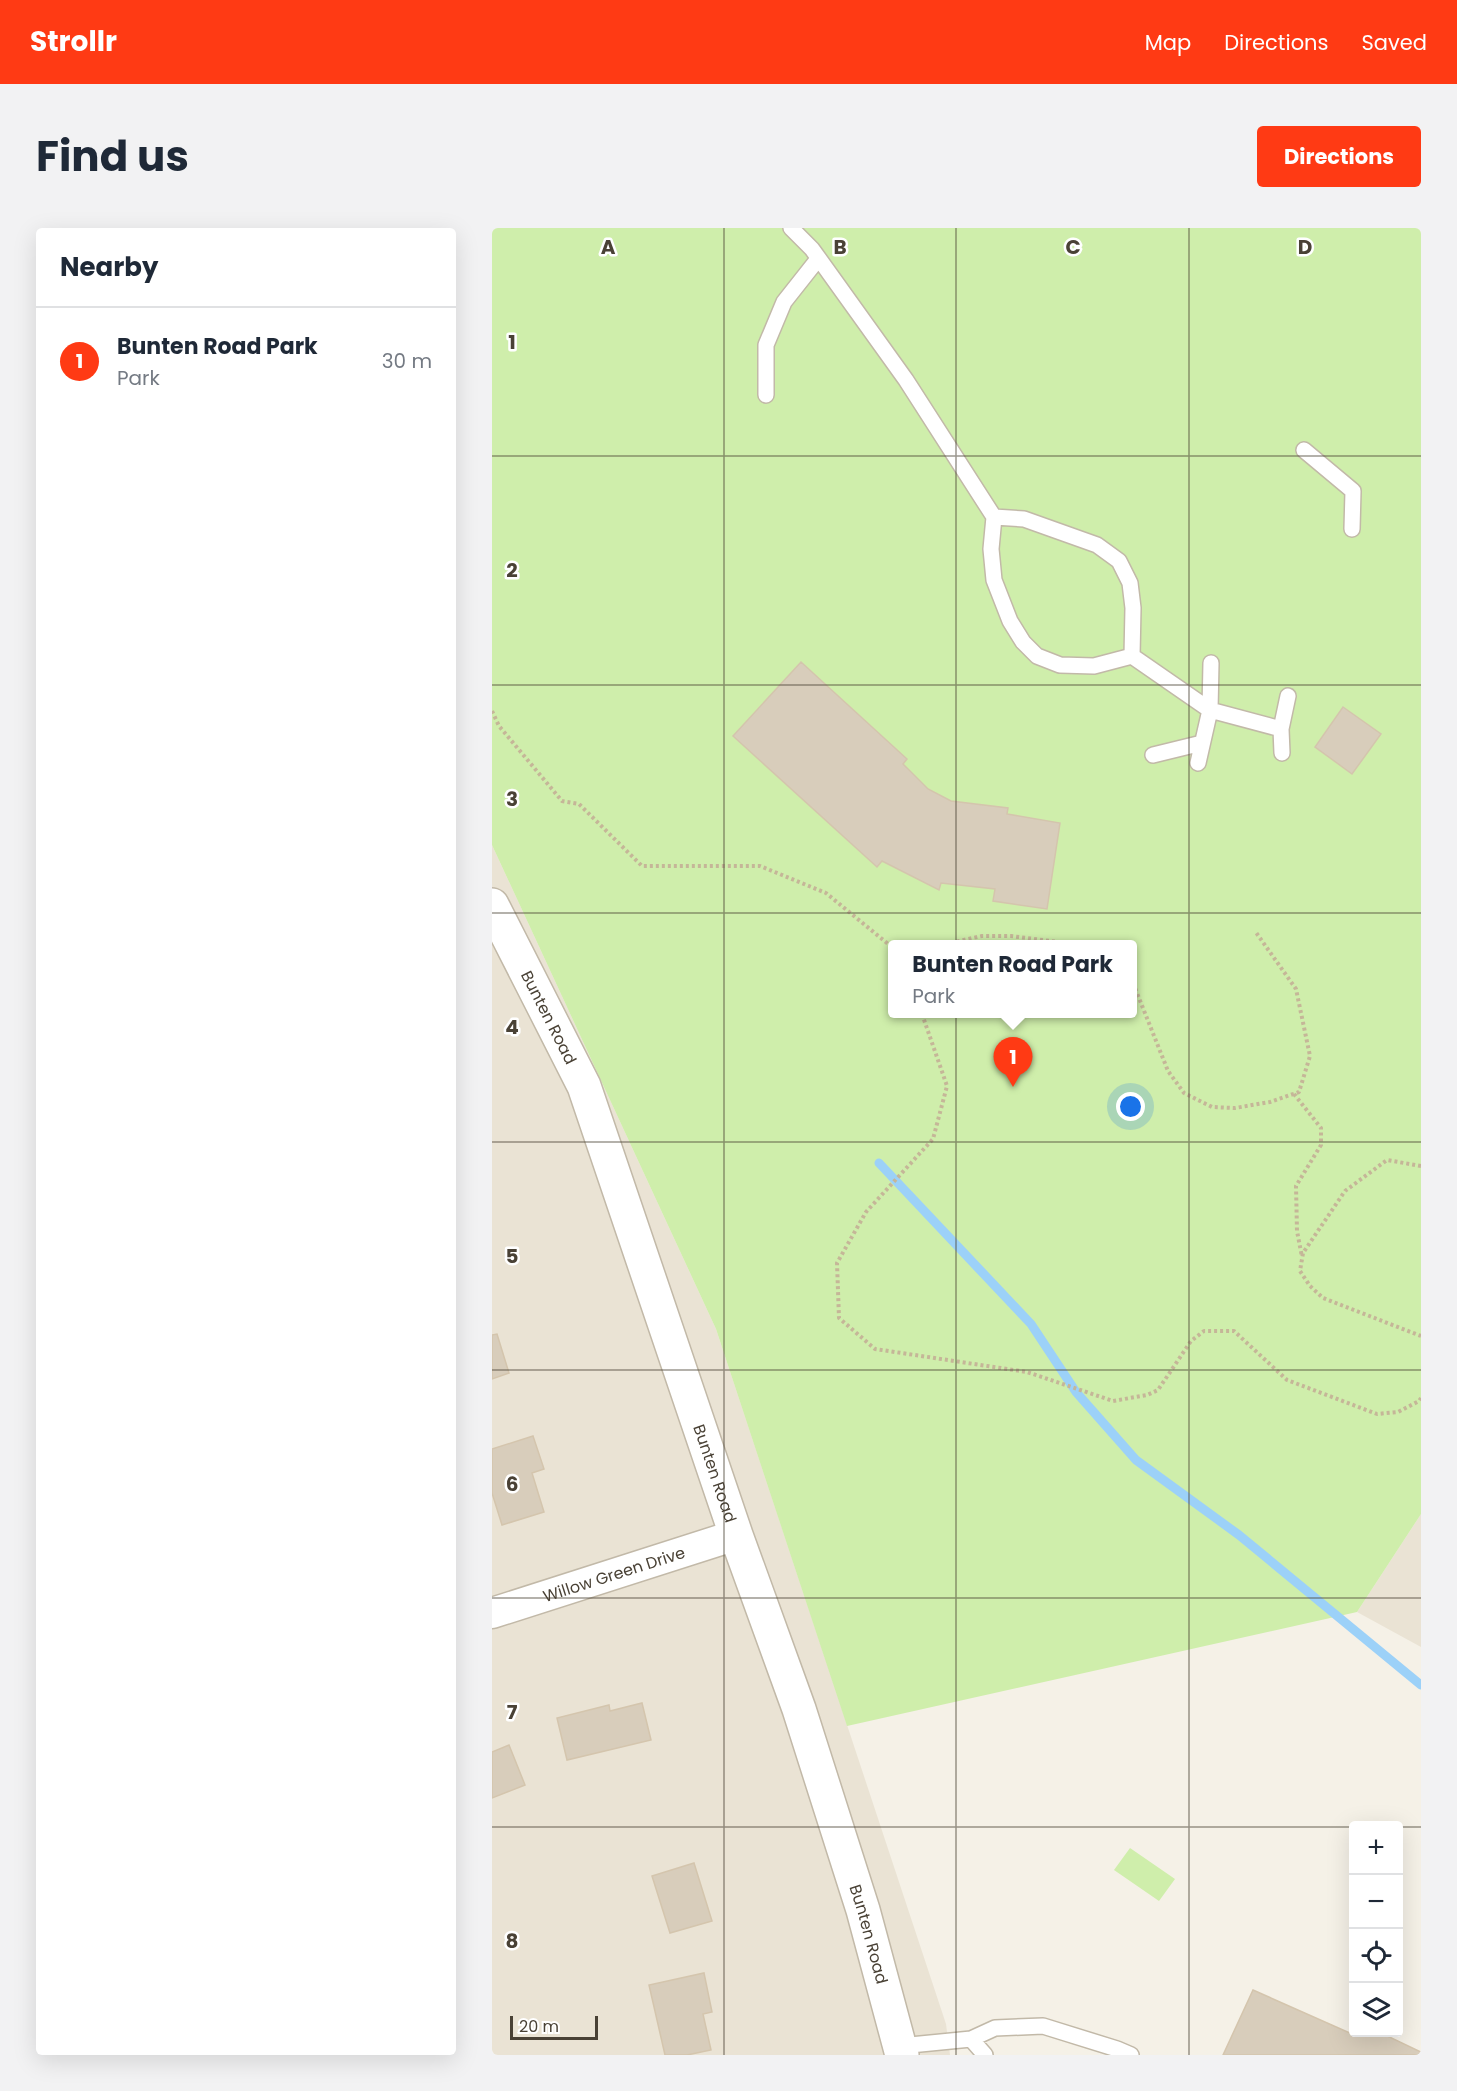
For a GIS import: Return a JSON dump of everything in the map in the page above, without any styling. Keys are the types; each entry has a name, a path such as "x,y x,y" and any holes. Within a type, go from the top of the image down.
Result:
{"street":[{"name":"Bunten Road","path":"492,906 584,1086 736,1535 803,1720 863,1910 901,2050"},
{"name":"Willow Green Drive","path":"492,1613 736,1535"}],"lane":[{"path":"791,228 818,258 906,380 994,517 991,549 994,580 1010,621 1023,642 1037,656 1059,665 1094,666 1132,656 1210,710 1281,729"},
{"path":"766,395 765,345 784,302 818,258"},
{"path":"1304,450 1353,491 1352,529"},
{"path":"994,517 1024,519 1097,545 1119,561 1130,583 1133,608 1132,656"},
{"path":"1198,763 1210,710 1211,663"},
{"path":"1282,753 1281,729 1288,696"},
{"path":"1153,755 1202,743"},
{"path":"901,2050 971,2039 995,2028 1043,2026 1124,2052"},
{"path":"971,2039 985,2055"},
{"path":"1101,2055 1124,2052"}],"path":[{"path":"492,711 499,726 562,801 579,804 642,866 760,866 826,893 888,944"},
{"path":"1137,993 1168,1071 1184,1093 1212,1107 1235,1108 1270,1102 1299,1092 1310,1056 1296,988 1255,931"},
{"path":"966,940 982,936 1011,936 1039,940"},
{"path":"923,1018 946,1086 933,1139 866,1212 837,1263 838,1318 875,1349 1027,1372 1113,1401 1147,1395 1158,1390 1191,1341 1204,1331 1234,1331 1287,1380 1377,1414 1398,1412 1421,1398"},
{"path":"1294,1094 1321,1128 1320,1145 1296,1186 1297,1231 1302,1260"},
{"path":"1421,1166 1387,1160 1345,1191 1303,1253 1300,1270 1310,1286 1323,1298 1421,1336"}],"shaded area":[{"path":"492,845 716,1329 946,2024 950,2055 492,2055"},
{"path":"1421,1514 1421,1647 1357,1612"}],"green space":[{"path":"492,228 1421,228 1421,1514 1357,1612 847,1726 716,1329 492,845"},
{"path":"1130,1848 1175,1879 1159,1901 1114,1870"}],"building":[{"path":"801,662 907,759 903,764 928,789 951,801 1008,808 1007,814 1060,823 1047,909 993,901 995,889 941,883 939,890 882,861 877,867 733,736"},
{"path":"1343,707 1381,734 1352,774 1315,747"},
{"path":"497,1334 509,1373 492,1379 492,1335"},
{"path":"533,1436 544,1469 532,1473 544,1512 502,1525 492,1493 492,1449"},
{"path":"642,1703 651,1740 567,1760 557,1718 609,1705 610,1711"},
{"path":"509,1745 525,1785 492,1798 492,1752"},
{"path":"694,1863 712,1921 670,1933 652,1876"},
{"path":"704,1973 712,2012 703,2014 711,2050 687,2055 665,2055 649,1985"},
{"path":"1253,1990 1349,2033 1349,2037 1390,2037 1421,2052 1421,2055 1223,2055"}],"waterway":[{"path":"879,1163 1031,1324 1076,1392 1136,1460 1239,1535 1421,1685"}],"place":[{"name":"Bunten Road Park","path":"1013,1087"}]}
